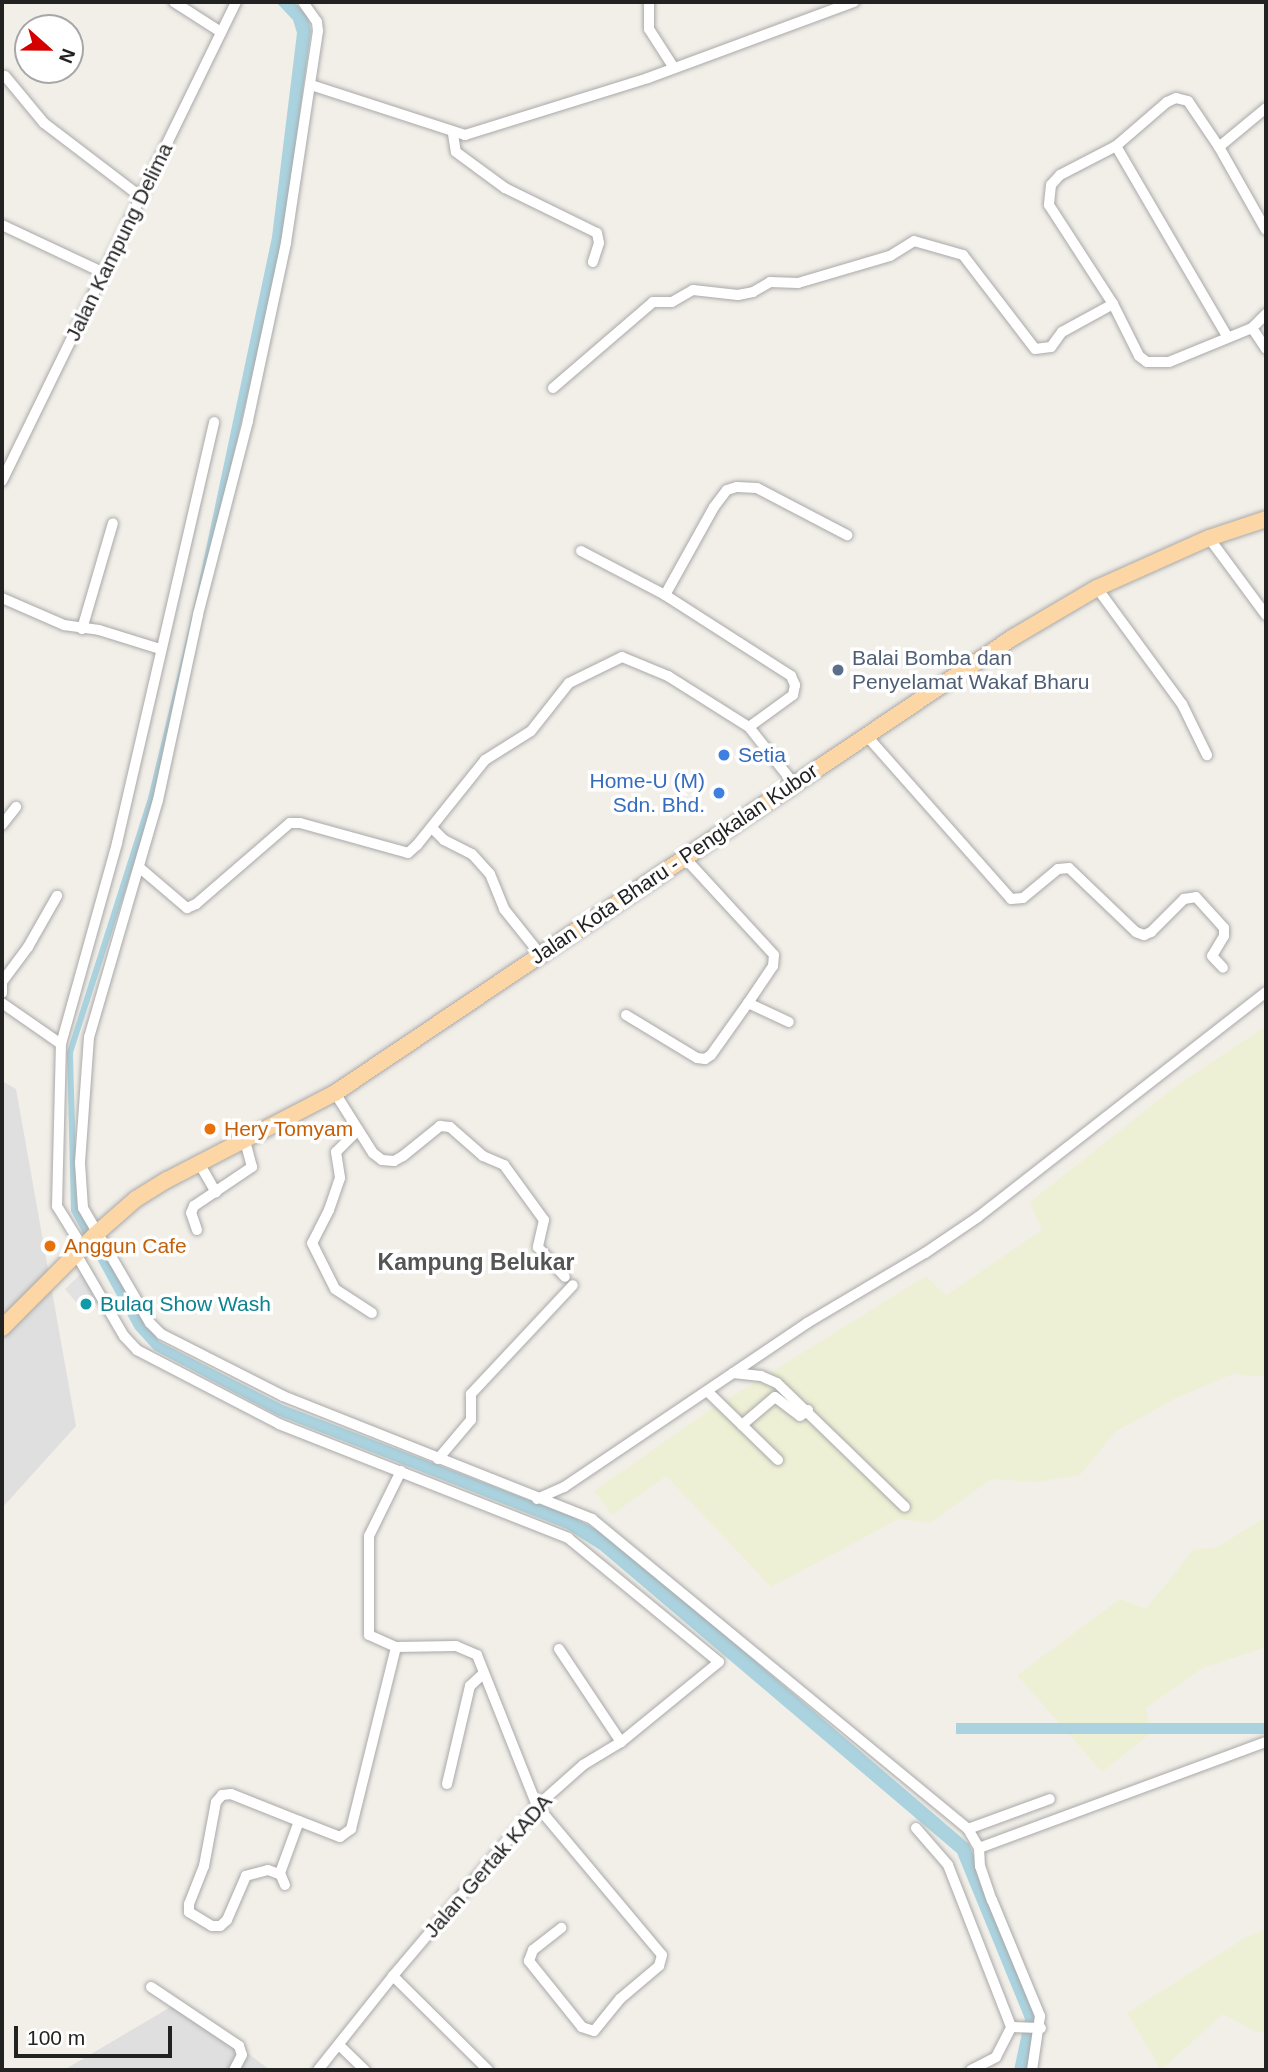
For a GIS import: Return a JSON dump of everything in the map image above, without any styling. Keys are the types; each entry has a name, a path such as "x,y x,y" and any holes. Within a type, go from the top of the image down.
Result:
{"main road":[{"name":"Jalan Kota Bharu - Pengkalan Kubor","path":"2,1328 96,1234 136,1199 199,1163 335,1093 1012,638 1097,588 1209,538 1266,519"}],"street":[{"path":"174,2 222,32"},
{"name":"Jalan Kampung Delima","path":"2,481 236,2"},
{"path":"303,2 317,22 318,31 286,243 256,383 140,868 85,1056 79,1190 83,1208 150,1323 161,1334 283,1396 592,1519 969,1830 978,1847 979,1866 1036,2006 1039,2028 1032,2070"},
{"path":"649,2 649,29 674,68"},
{"path":"311,85 453,134 477,133 674,68 854,2"},
{"path":"5,76 44,123 141,197"},
{"path":"1266,230 1219,147 1188,101 1176,98 1167,102 1116,146 1060,175 1051,185 1048,194 1049,205 1113,304 1139,356 1147,362 1168,362 1252,328 1266,314"},
{"path":"1219,147 1266,108"},
{"path":"453,134 456,152 505,188 597,233 599,243 593,262"},
{"path":"1116,146 1227,336"},
{"path":"1256,215 1266,206"},
{"path":"2,225 104,273"},
{"path":"553,388 653,302 672,302 693,290 738,295 755,292 767,283 796,283 890,256 914,241 961,254 1035,349 1045,350 1062,332 1113,304"},
{"path":"1252,328 1266,349"},
{"path":"214,422 117,843 61,1044 57,1206 124,1336 137,1350 279,1424 401,1471 370,1534 368,1632 373,1639 396,1647 456,1646 477,1655 537,1806 662,1955 659,1966 620,1999 594,2031 582,2027 529,1961 533,1950 561,1928"},
{"path":"665,595 714,507 727,490 737,487 757,488 847,534"},
{"path":"82,629 113,523"},
{"path":"1209,538 1266,615"},
{"path":"582,551 665,595 794,680 795,690 790,698 749,726"},
{"path":"1097,588 1182,704 1207,755"},
{"path":"2,598 65,625 99,630 160,649"},
{"path":"140,868 187,908 196,904 290,823 300,823 403,854 417,845 488,758 531,731 569,683 612,659 630,658 654,669 749,726 794,784"},
{"path":"866,735 1011,899 1023,898 1058,869 1069,868 1136,932 1144,935 1151,932 1184,899 1196,897 1224,928 1224,936 1212,956 1223,968"},
{"path":"2,825 16,807"},
{"path":"432,828 444,840 472,854 490,874 504,909 540,954"},
{"path":"626,1015 697,1058 705,1059 773,966 774,955 684,857"},
{"path":"2,993 2,982 27,947 57,895"},
{"path":"537,1499 564,1487 807,1323 925,1253 978,1217 1266,992"},
{"path":"2,1003 61,1044"},
{"path":"748,1003 789,1023"},
{"path":"335,1093 373,1153 382,1160 394,1161 440,1126 450,1127 483,1156 504,1165 544,1220 538,1248 565,1277"},
{"path":"358,1130 335,1155 340,1178 312,1246 336,1290 372,1313"},
{"path":"197,1230 192,1209 250,1171 253,1163 245,1140"},
{"path":"199,1163 216,1192"},
{"path":"439,1459 471,1420 471,1394 573,1285"},
{"path":"733,1373 761,1376 777,1383 808,1410 905,1507"},
{"path":"707,1391 778,1460"},
{"path":"742,1425 775,1396 800,1416 808,1410"},
{"name":"Jalan Gertak KADA","path":"318,2070 393,1976 537,1806 583,1765 621,1742 719,1662 568,1538 401,1471"},
{"path":"285,1885 279,1874 268,1870 248,1874 226,1920 220,1926 212,1926 189,1912 189,1904 204,1866 216,1802 222,1795 230,1794 340,1837 349,1833 396,1647"},
{"path":"559,1649 621,1742"},
{"path":"447,1784 470,1686 483,1674"},
{"path":"978,1847 1266,1742"},
{"path":"969,1830 1050,1799"},
{"path":"279,1874 299,1821"},
{"path":"915,1828 948,1865 1012,2027 996,2057 971,2070"},
{"path":"393,1976 488,2070"},
{"path":"151,1987 239,2046 242,2055 234,2070"},
{"path":"1012,2027 1039,2028"},
{"path":"338,2045 365,2070"}],"shaded area":[{"path":"2,1081 16,1089 76,1426 2,1508"},
{"path":"84,1271 100,1301 89,1309 75,1301 65,1289"},
{"path":"179,2002 270,2070 64,2070"}],"green space":[{"path":"1266,1026 1266,1377 1233,1374 1176,1398 1115,1432 1080,1475 1036,1482 992,1479 930,1523 899,1519 771,1587 666,1476 612,1515 594,1491 707,1412 926,1276 946,1295 1042,1230 1030,1202 1180,1083"},
{"path":"1266,1517 1266,1647 1202,1668 1146,1708 1151,1733 1102,1772 1017,1675 1120,1599 1146,1609 1194,1549 1216,1548"},
{"path":"1266,1929 1266,2031 1257,2033 1223,2014 1161,2070 1127,2013 1248,1936"}],"water":[{"path":"276,2 294,2 308,17 311,31 282,245 155,798 73,1053 77,1204 145,1324 160,1342 283,1405 573,1517 610,1537 969,1844 1039,2018 1027,2070 1014,2070 1025,2019 957,1853 600,1550 567,1529 277,1415 154,1350 135,1329 71,1211 67,1052 148,798 192,615 272,237 297,33 293,20"},
{"path":"956,1723 1266,1723 1266,1734 956,1734"}],"place":[{"name":"Balai Bomba dan Penyelamat Wakaf Bharu","path":"838,670"},
{"name":"Setia","path":"724,755"},
{"name":"Home-U (M) Sdn. Bhd.","path":"719,793"},
{"name":"Hery Tomyam","path":"210,1129"},
{"name":"Anggun Cafe","path":"50,1246"},
{"name":"Bulaq Show Wash","path":"86,1304"}],"district":[{"name":"Kampung Belukar","path":"476,1262"}]}
